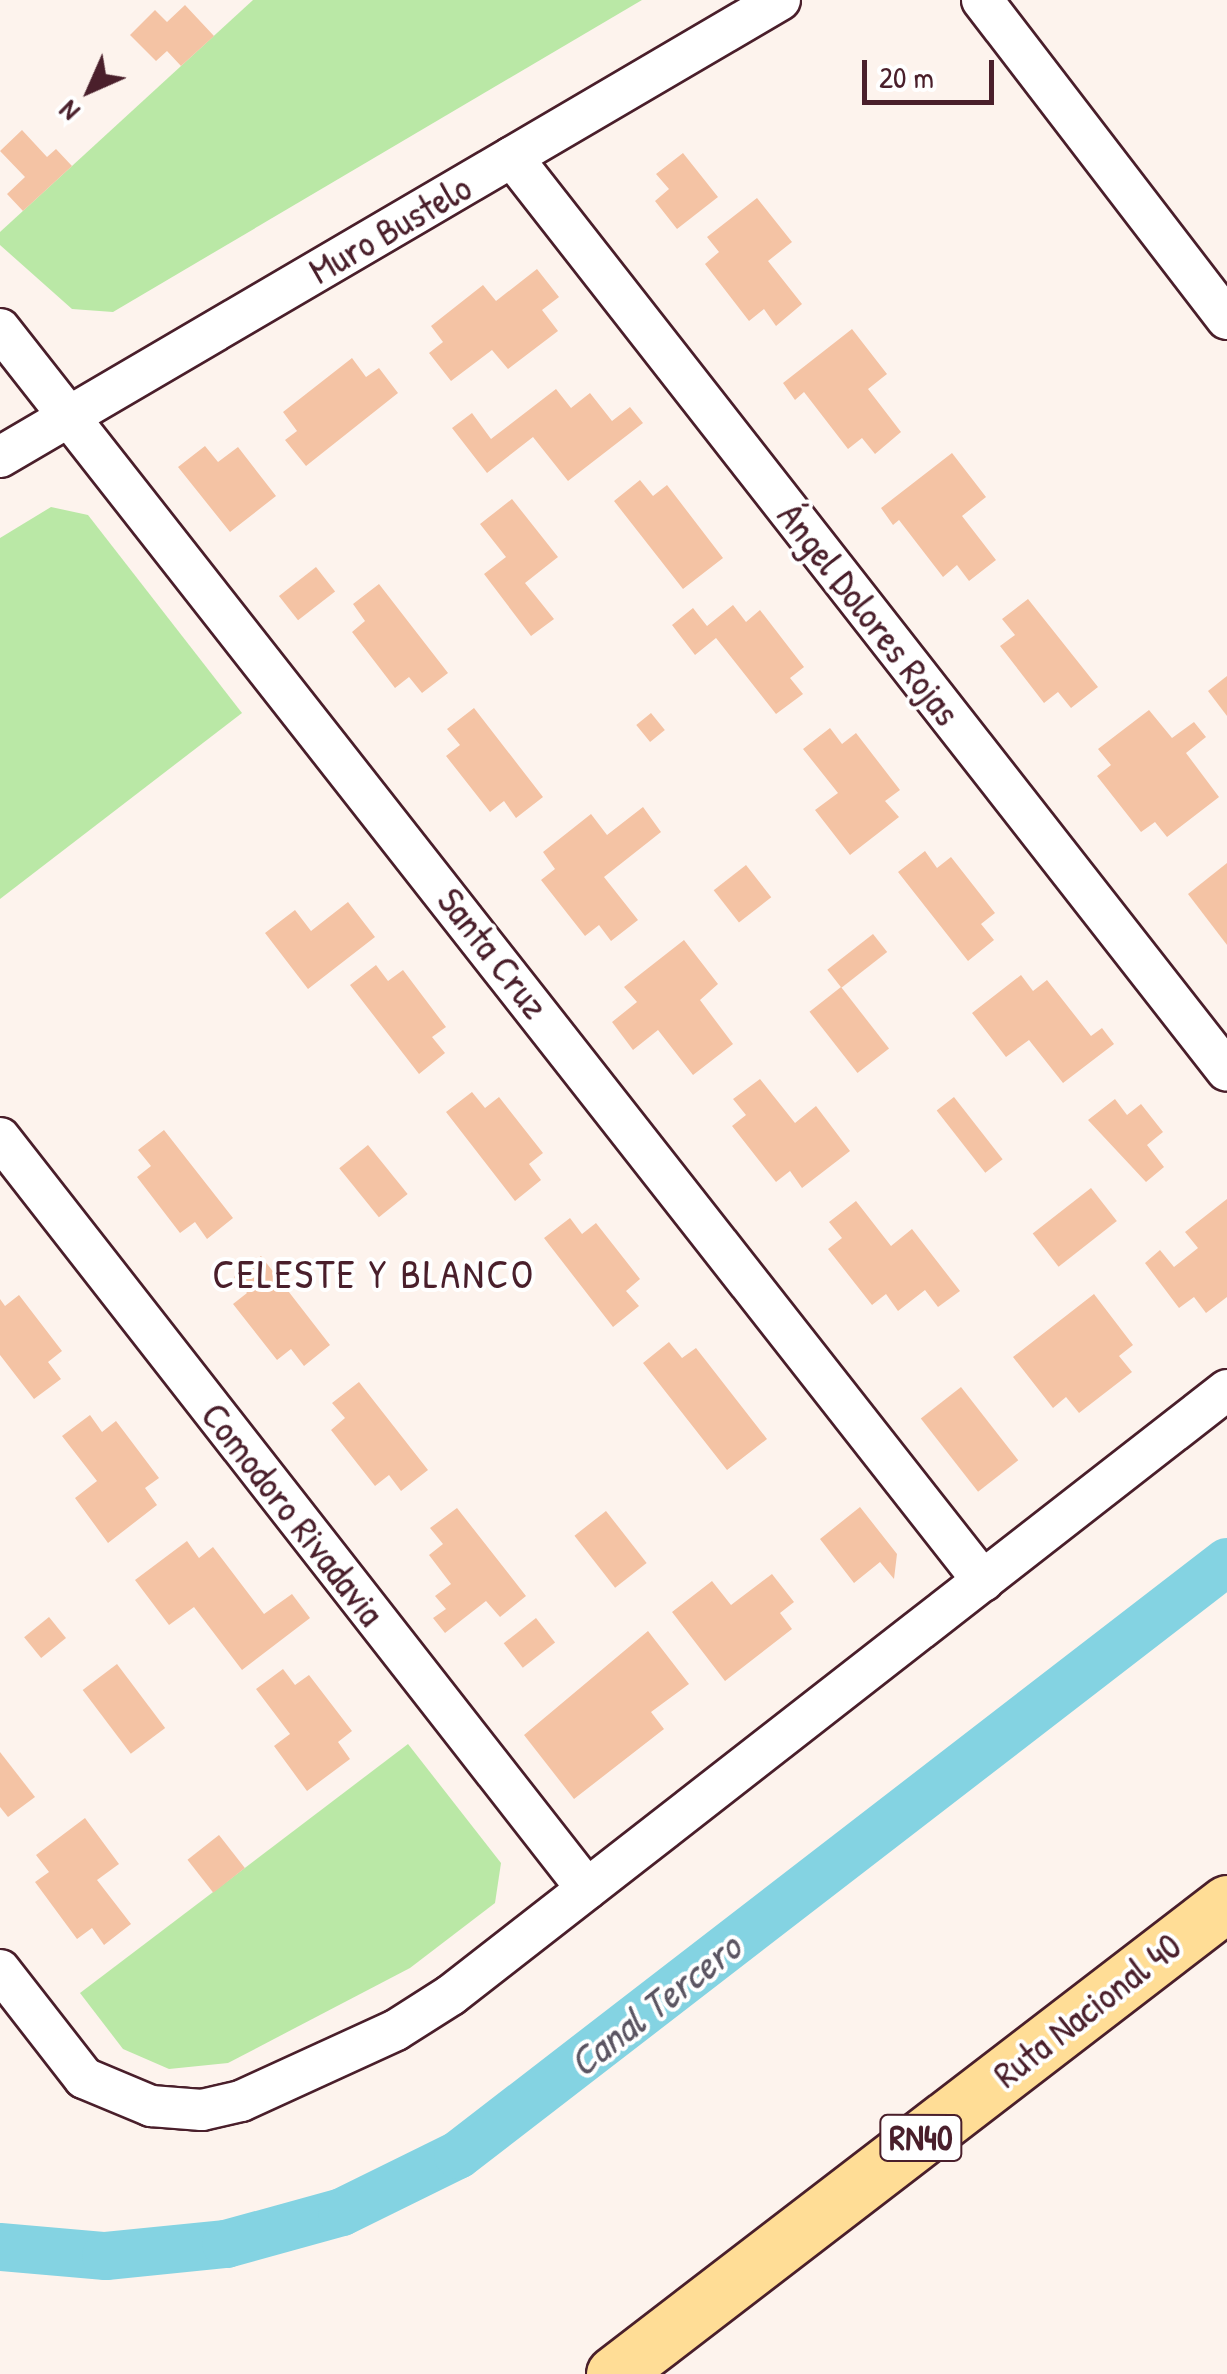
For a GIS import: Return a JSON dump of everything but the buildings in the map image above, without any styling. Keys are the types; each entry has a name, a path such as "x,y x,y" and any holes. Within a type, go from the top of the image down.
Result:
{"highway":[{"name":"Ruta Nacional 40","path":"614,2374 1227,1903"}],"street":[{"name":"Muro Bustelo","path":"0,457 780,0"},
{"path":"982,0 1227,320"},
{"name":"Ángel Dolores Rojas","path":"512,158 1227,1071"},
{"name":"Santa Cruz","path":"0,330 73,415 983,1580"},
{"name":"Comodoro Rivadavia","path":"0,1138 586,1889"},
{"path":"0,1970 84,2078 151,2106 202,2110 240,2101 396,2030 586,1889 1227,1390"}],"green space":[{"path":"253,0 642,0 113,312 72,309 0,245 0,232"},
{"path":"51,507 88,515 242,713 0,899 0,538"},
{"path":"408,1744 501,1863 495,1903 410,1968 228,2063 169,2069 123,2049 80,1993"}],"waterway":[{"name":"Canal Tercero","path":"0,2247 106,2256 226,2244 342,2212 458,2155 1227,1562"}],"district":[{"name":"CELESTE Y BLANCO","path":"374,1273"}]}
